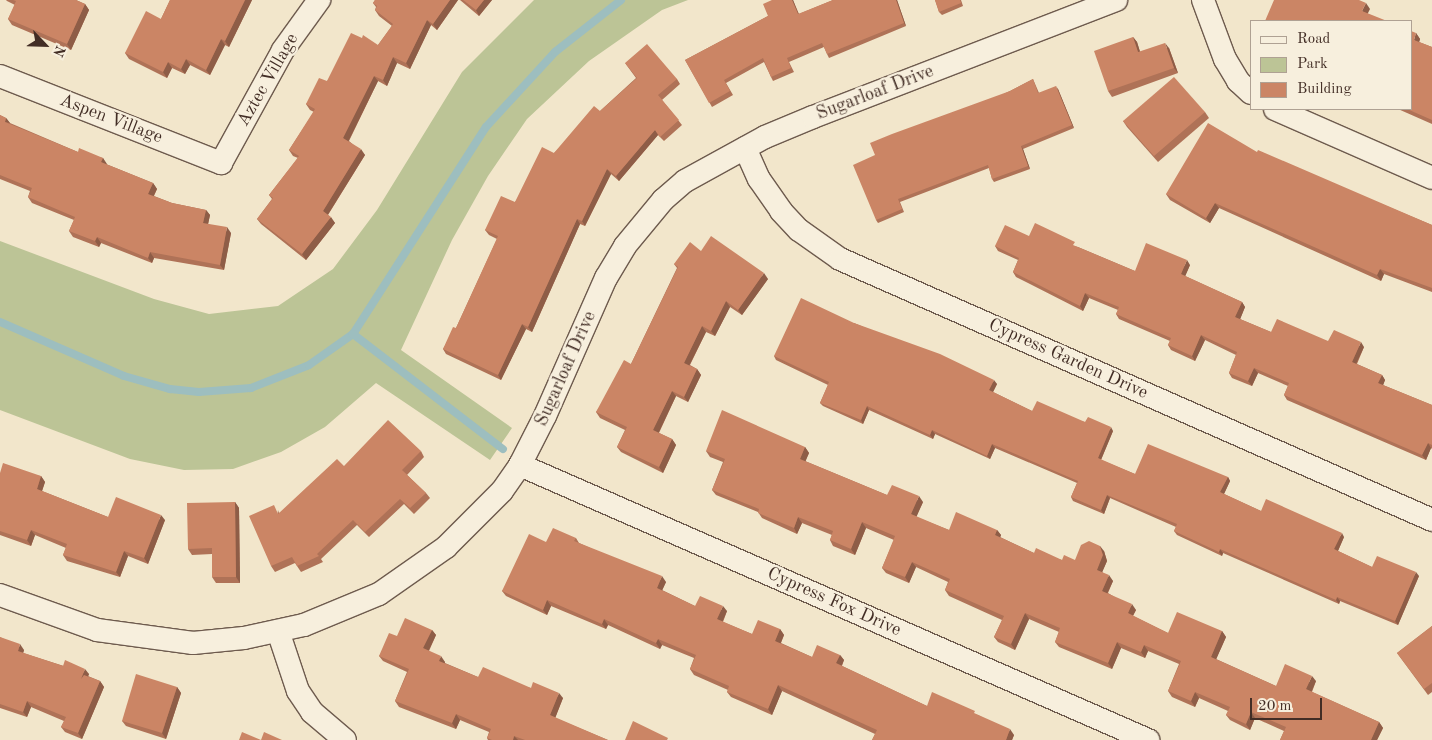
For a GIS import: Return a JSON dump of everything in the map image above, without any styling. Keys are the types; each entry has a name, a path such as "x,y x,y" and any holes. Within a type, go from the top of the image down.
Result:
{"street":[{"name":"Aztec Village","path":"221,163 283,50 319,0"},
{"name":"Sugarloaf Drive","path":"0,595 97,630 134,637 193,643 244,638 278,631 342,612 414,572 476,519 520,465 562,380 606,278 625,246 663,200 685,181 745,148 813,117 1116,0"},
{"path":"1203,0 1224,58 1238,80 1250,92"},
{"name":"Aspen Village","path":"0,76 221,163"},
{"path":"1277,110 1432,178"},
{"name":"Cypress Garden Drive","path":"745,148 759,179 781,212 806,236 840,259 1432,520"},
{"name":"Cypress Fox Drive","path":"520,465 1148,740"},
{"path":"278,631 303,698 329,730 345,740"}],"green space":[{"path":"534,0 688,0 662,10 589,61 527,119 488,176 452,240 401,350 512,428 490,460 376,383 325,427 281,452 233,469 184,470 130,459 0,410 0,241 154,299 209,314 278,306 333,269 377,210 462,72"}],"building":[{"path":"13,0 76,0 85,4 67,44 8,19 16,1"},
{"path":"170,0 245,0 225,41 221,39 206,70 186,59 181,69 168,62 163,72 125,53 146,11 161,19"},
{"path":"375,0 450,0 433,24 427,20 406,63 393,57 383,80 374,76 343,138 361,149 323,211 331,217 302,254 257,219 273,198 269,195 299,156 289,150 315,109 306,104 319,78 327,81 351,33 362,38 363,35 378,45 393,24 375,10 377,6 373,3"},
{"path":"463,0 484,0 476,10"},
{"path":"772,0 792,0 798,14 833,0 896,0 904,23 827,54 822,43 787,58 791,68 771,77 763,58 724,80 730,91 709,103 685,60 768,16 763,4"},
{"path":"935,0 960,0 961,3 939,12"},
{"path":"1274,0 1359,0 1366,3 1362,11 1384,20 1265,20"},
{"path":"1412,31 1416,33 1414,40 1432,47 1432,120 1409,110 1412,110"},
{"path":"1133,37 1138,52 1165,43 1174,68 1108,91 1094,51"},
{"path":"647,44 677,79 658,95 679,120 660,137 655,130 616,176 607,169 582,221 577,219 528,327 522,324 498,375 443,349 453,327 456,328 498,236 485,230 501,196 515,202 542,147 554,153 594,106 600,111 637,78 625,63"},
{"path":"1174,77 1205,112 1154,156 1123,121"},
{"path":"1033,79 1038,93 1056,86 1072,125 1021,146 1028,166 992,179 988,165 898,199 902,209 876,220 853,165 875,155 870,143 1010,91"},
{"path":"0,115 6,118 5,122 78,152 79,148 103,158 101,162 153,183 148,194 172,203 206,210 203,223 227,227 220,265 150,252 148,258 97,237 95,241 69,231 75,217 28,197 32,188 0,175"},
{"path":"1208,123 1257,152 1258,150 1432,225 1432,288 1380,269 1377,275 1215,203 1206,218 1166,194"},
{"path":"1035,223 1075,242 1073,245 1135,271 1146,243 1187,260 1181,274 1242,302 1235,317 1271,332 1277,319 1328,341 1334,330 1361,342 1352,362 1382,375 1378,383 1432,405 1432,445 1428,443 1422,455 1284,395 1289,383 1254,368 1248,381 1229,373 1237,352 1201,335 1192,356 1168,345 1171,338 1116,314 1119,307 1085,293 1080,306 1013,272 1019,258 995,246 1005,225 1029,236"},
{"path":"711,236 764,273 738,310 726,301 711,331 702,326 684,363 697,369 684,397 672,391 653,430 672,439 659,467 617,447 627,427 596,412 624,360 631,364 678,267 674,264 690,242 701,251"},
{"path":"801,298 854,323 940,354 994,380 989,390 1032,411 1037,401 1085,422 1088,417 1111,427 1098,458 1135,474 1148,444 1228,477 1220,492 1261,511 1266,499 1342,533 1334,549 1372,567 1377,556 1416,572 1395,621 1337,597 1336,600 1220,549 1219,552 1174,531 1177,524 1107,495 1101,510 1071,497 1078,481 992,444 987,456 932,430 930,435 867,406 861,420 820,403 829,382 774,356"},
{"path":"722,410 805,447 800,459 887,495 892,485 919,496 911,514 949,530 956,512 997,530 995,535 1034,553 1036,548 1062,560 1064,555 1075,560 1081,545 1089,541 1100,546 1103,555 1097,570 1109,575 1102,591 1132,604 1128,613 1168,633 1177,612 1222,631 1211,657 1276,686 1285,664 1312,676 1306,689 1379,722 1371,740 1280,740 1286,727 1251,712 1246,724 1226,715 1230,707 1195,692 1191,701 1168,691 1181,661 1144,645 1141,652 1117,642 1108,663 1055,642 1060,628 1025,613 1011,644 994,637 1004,616 945,590 950,579 912,562 905,577 882,568 895,536 862,522 851,549 830,540 833,531 798,517 794,528 758,513 759,509 712,490 725,459 706,451"},
{"path":"388,420 421,451 402,470 426,493 410,508 400,499 365,532 353,520 317,554 319,556 297,566 292,557 271,566 249,516 274,505 278,514 337,459 344,466"},
{"path":"3,463 41,476 37,489 108,517 116,497 161,515 144,558 124,551 116,572 63,555 67,544 31,530 27,540 0,531 0,473"},
{"path":"235,502 236,577 212,577 212,548 188,549 187,503"},
{"path":"553,528 576,538 574,541 662,576 657,588 695,606 700,596 723,606 717,619 752,634 758,620 780,629 775,641 812,657 817,645 840,655 836,663 927,706 932,692 975,711 974,713 1010,729 1006,740 872,740 877,730 778,685 768,709 727,692 729,686 690,669 696,655 658,639 656,643 604,619 602,624 547,600 543,610 502,591 529,534 546,542"},
{"path":"405,618 432,630 423,648 441,656 439,661 478,677 483,667 531,688 533,682 559,693 550,715 608,740 525,740 514,736 513,740 492,740 487,738 491,729 456,714 452,723 395,701 409,669 379,656 389,633 397,636"},
{"path":"1432,626 1432,683 1424,689 1397,653"},
{"path":"0,637 20,644 18,651 63,666 65,660 85,669 81,679 84,675 100,681 78,733 61,727 66,717 27,701 23,712 0,704"},
{"path":"136,674 177,687 162,733 122,721"},
{"path":"633,721 668,738 667,740 625,740"},
{"path":"242,732 261,740 239,740"},
{"path":"264,732 282,740 261,740"}],"waterway":[{"path":"0,322 124,376 170,389 199,392 251,388 309,365 353,334 486,127 555,52 621,0"},
{"path":"353,334 503,449"}]}
